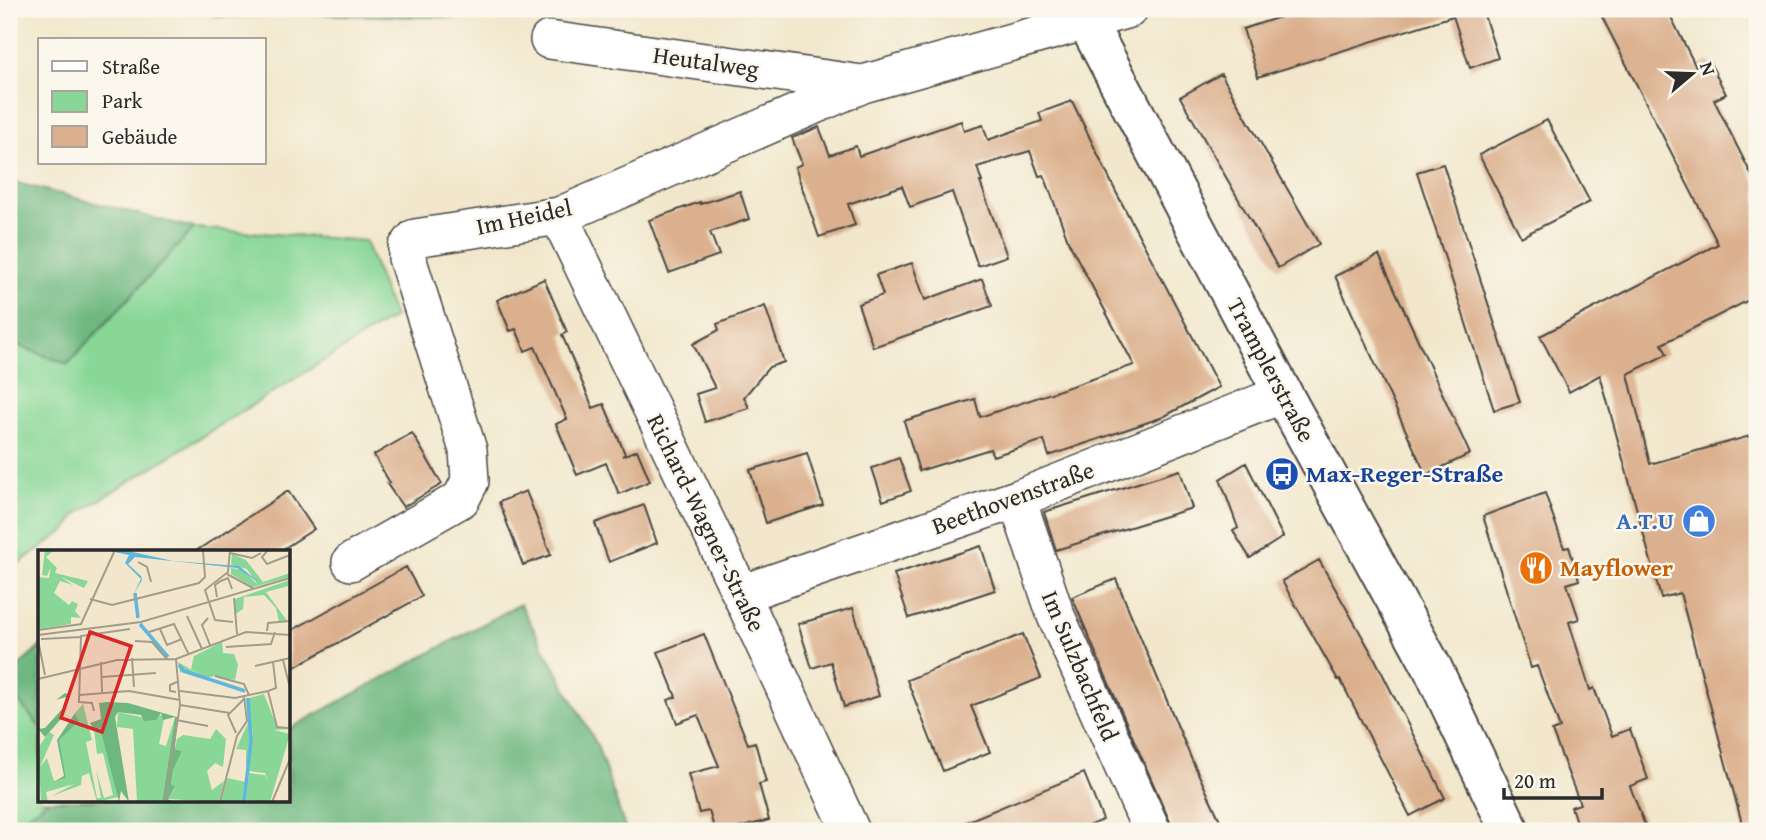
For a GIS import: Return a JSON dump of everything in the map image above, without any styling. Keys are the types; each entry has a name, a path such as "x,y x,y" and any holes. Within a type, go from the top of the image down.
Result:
{"street":[{"path":"1084,15 1129,9"},
{"name":"Im Heidel","path":"351,562 461,499 470,481 468,450 407,258 407,248 415,238 559,216 863,84 1084,15"},
{"name":"Tramplerstraße","path":"1084,15 1283,394 1432,667 1510,831"},
{"name":"Heutalweg","path":"549,40 863,84"},
{"name":"Richard-Wagner-Straße","path":"559,216 741,594 851,831"},
{"name":"Beethovenstraße","path":"741,594 1017,499 1283,394"},
{"name":"Im Sulzbachfeld","path":"1017,499 1056,615 1152,831"}],"green space":[{"path":"186,9 487,9 487,16 473,18 311,14 221,17"},
{"path":"9,181 194,228 67,364 9,342"},
{"path":"194,228 365,241 394,317 77,514 66,530 9,570 9,342 68,364"},
{"path":"520,604 597,745 626,831 9,831 9,827 46,802 290,802 290,728"},
{"path":"38,649 38,725 9,690 9,675"},
{"path":"9,690 38,725 38,802 46,802 9,827"}],"building":[{"path":"1305,9 1482,9 1498,58 1470,68 1453,16 1258,77 1243,29"},
{"path":"1598,9 1667,9 1696,67 1709,61 1726,94 1714,100 1757,186 1757,296 1662,344 1667,354 1628,374 1650,464 1757,434 1757,831 1744,831 1680,593 1661,598 1600,375 1569,392 1540,336 1718,244"},
{"path":"1221,74 1319,244 1278,268 1180,97"},
{"path":"1072,101 1116,192 1219,387 1163,417 1049,456 1044,440 993,456 990,449 919,471 904,421 975,399 980,417 1134,365 1069,243 1044,175 1039,176 1030,151 977,167 1007,256 978,266 952,192 910,207 902,186 848,204 855,225 819,237 795,167 802,164 792,138 819,127 830,155 856,146 859,156 961,121 964,131 983,125 988,140 1042,121 1039,113"},
{"path":"1547,120 1590,202 1521,237 1479,155"},
{"path":"1443,164 1520,402 1494,410 1417,172"},
{"path":"740,191 749,219 710,232 719,255 669,273 649,220"},
{"path":"1379,255 1470,454 1426,475 1335,276"},
{"path":"912,263 925,300 982,279 992,306 873,347 858,304 883,295 876,275"},
{"path":"544,279 567,332 562,335 593,408 604,404 625,454 622,456 637,450 650,481 619,494 606,463 577,475 556,424 567,419 535,347 525,351 516,329 510,331 497,300"},
{"path":"765,306 784,362 769,367 744,397 749,408 705,422 696,394 715,388 693,344 719,330 717,324"},
{"path":"412,433 442,484 403,507 387,484 390,483 374,455"},
{"path":"807,453 823,505 766,523 750,470"},
{"path":"899,458 911,491 883,501 872,468"},
{"path":"1246,463 1283,537 1250,558 1233,531 1238,528 1220,479"},
{"path":"1180,470 1192,508 1056,550 1044,512"},
{"path":"288,491 314,529 282,550 198,550"},
{"path":"526,491 551,555 523,565 499,502"},
{"path":"1545,493 1564,548 1569,547 1579,580 1567,584 1579,619 1569,622 1590,690 1594,688 1612,736 1630,729 1648,779 1630,786 1647,831 1579,831 1571,807 1580,804 1552,731 1560,728 1537,666 1531,668 1483,516"},
{"path":"644,505 657,543 609,562 595,523"},
{"path":"981,546 995,590 909,618 894,574"},
{"path":"1319,560 1375,659 1445,798 1410,816 1340,679 1338,680 1282,581"},
{"path":"406,567 422,596 290,669 290,631"},
{"path":"1116,579 1191,758 1225,831 1174,831 1100,663 1072,597"},
{"path":"853,608 879,696 844,707 831,662 812,668 798,624"},
{"path":"704,634 748,744 755,742 766,782 759,784 769,820 727,831 715,831 709,811 699,813 688,774 719,766 698,715 677,723 668,700 676,697 658,652"},
{"path":"1023,634 1041,678 971,706 990,752 943,771 907,680"},
{"path":"1084,773 1103,820 1075,831 944,831"}],"place":[{"name":"Max-Reger-Straße","path":"1282,474"},
{"name":"A.T.U","path":"1699,521"},
{"name":"Mayflower","path":"1536,568"}]}
